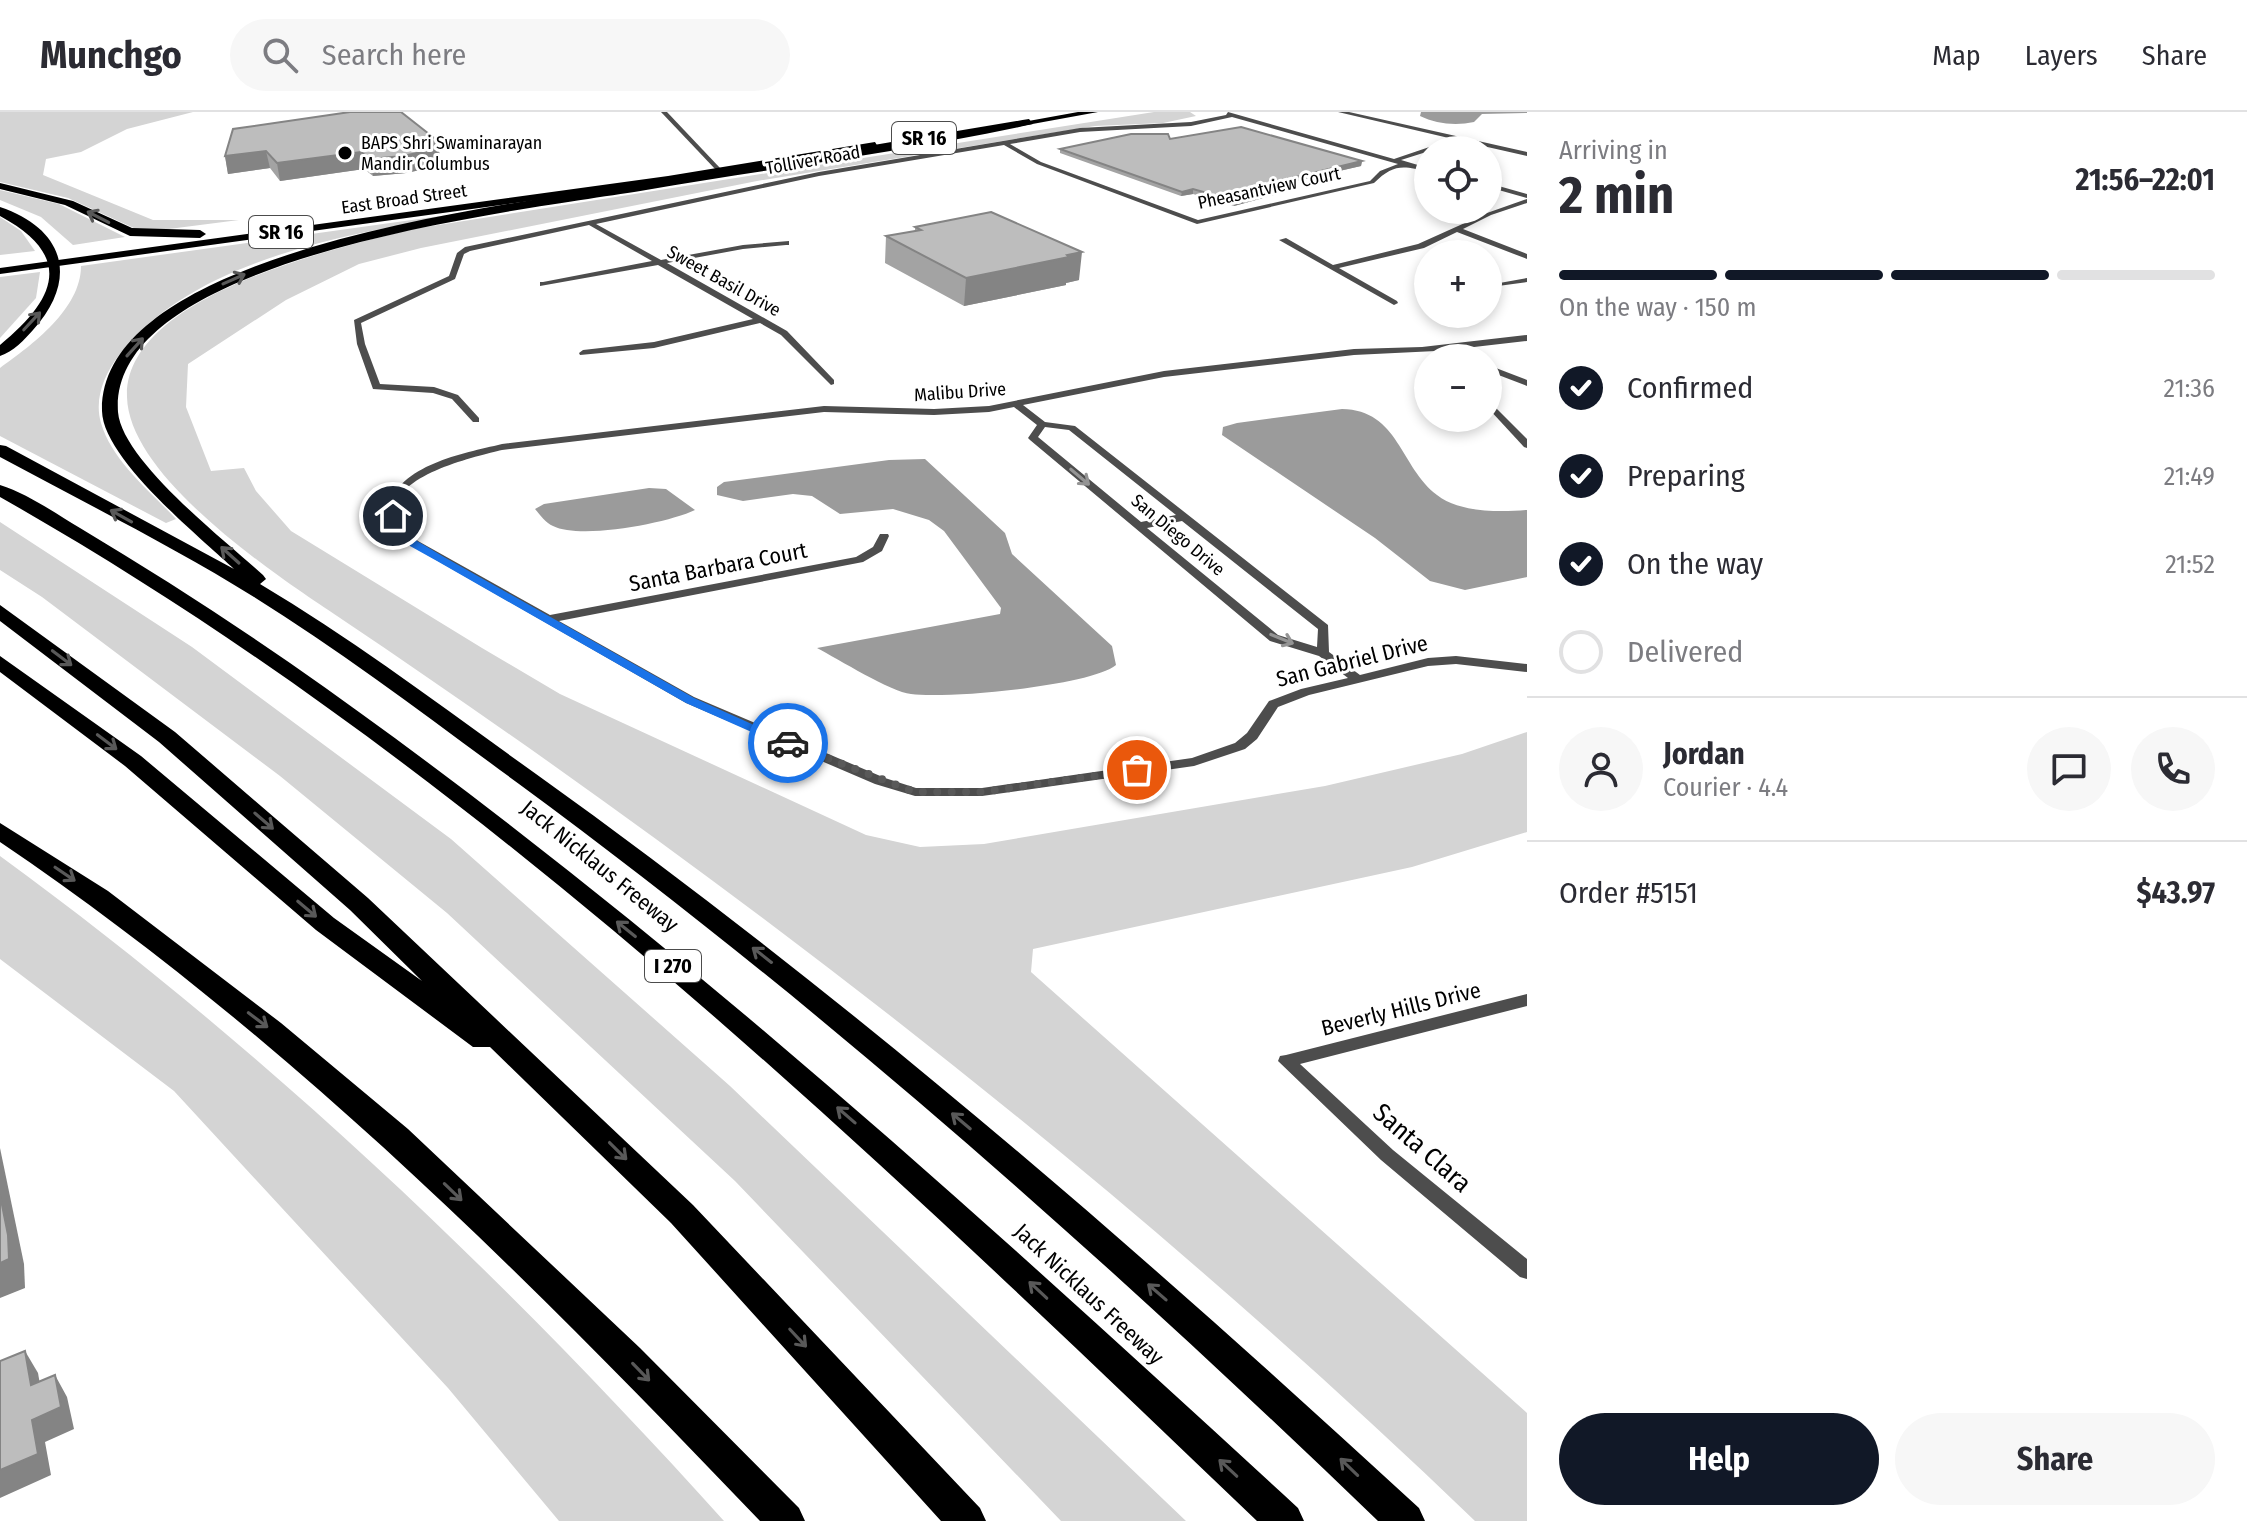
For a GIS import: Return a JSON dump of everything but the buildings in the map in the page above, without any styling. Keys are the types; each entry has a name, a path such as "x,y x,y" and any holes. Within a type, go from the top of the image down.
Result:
{"highway":[{"path":"286,609 179,509 125,445 112,422 113,389 128,354 145,336 190,302 215,287 299,253 391,230 1029,122"},
{"path":"0,186 69,203 130,232 200,234"},
{"path":"0,211 21,220 46,239 56,261 55,283 42,310 0,352"},
{"path":"0,450 286,609 533,782 803,987 1242,1365 1406,1521"},
{"name":"Jack Nicklaus Freeway","path":"0,490 176,595 315,689 483,814 677,969 893,1156 1285,1521"},
{"path":"0,611 167,737 359,904 682,1214 967,1521"},
{"path":"0,662 133,761 325,924 562,1096"},
{"path":"0,831 99,897 271,1030 397,1138 628,1359 786,1521"}],"main road":[{"name":"East Broad Street","path":"0,271 668,179 1094,112"},
{"name":"East Broad Street","path":"0,261 658,172 718,169"}],"street":[{"path":"664,112 718,169"},
{"path":"1221,112 1414,166"},
{"path":"1341,112 1447,136"},
{"name":"Tolliver Road","path":"476,420 455,397 434,390 376,387 357,322 452,277 461,253 468,249 797,178 1103,128 1191,124 1234,115"},
{"name":"Pheasantview Court","path":"1005,143 1039,163 1197,222 1372,182 1382,172 1405,163"},
{"path":"1502,148 1527,154"},
{"path":"1502,154 1514,151"},
{"path":"1395,160 1414,154"},
{"path":"1502,190 1527,199"},
{"path":"1331,268 1421,246 1527,199"},
{"name":"Sweet Basil Drive","path":"590,223 784,333 831,382"},
{"path":"1456,229 1527,257"},
{"path":"1283,240 1394,303"},
{"path":"543,284 743,247 786,243"},
{"path":"1502,283 1527,280"},
{"path":"583,353 654,345 760,320"},
{"name":"Malibu Drive","path":"1479,344 1527,338"},
{"name":"Malibu Drive","path":"401,487 445,463 502,447 824,409 934,412 1016,404 1164,374 1354,352 1414,350"},
{"path":"1502,373 1527,383"},
{"name":"San Diego Drive","path":"1016,404 1042,424 1072,428 1324,628 1323,653"},
{"path":"1502,418 1527,445"},
{"name":"San Diego Drive","path":"1042,424 1033,438 1274,638 1323,653 1357,679"},
{"name":"San Gabriel Drive","path":"401,487 391,509 398,527 414,543 690,700 880,781 915,792 951,794 1194,762 1240,746 1252,736 1273,704 1357,679 1428,662 1456,660 1527,668"},
{"path":"1139,526 1184,517"},
{"name":"Santa Barbara Court","path":"549,619 859,560 878,549 884,536"},
{"name":"Beverly Hills Drive","path":"1286,1061 1527,1000"},
{"name":"Santa Clara","path":"1286,1061 1387,1155 1527,1271"}],"shaded area":[{"path":"0,112 193,112 127,129 81,152 46,159 43,175 153,220 239,220 161,230 136,229 68,198 0,182"},
{"path":"1154,112 1190,112 1196,116 1163,123 1095,126 757,181 421,248 359,264 286,300 188,364 186,407 211,471 244,468 256,491 291,531 560,694 866,835 920,847 984,844 1325,786 1462,754 1527,732 1527,832 1412,867 1033,949 1031,972 1527,1413 1527,1521 1475,1521 1343,1397 1208,1277 928,1046 640,827 247,553 180,493 153,461 134,428 127,397 135,361 160,330 196,304 241,282 336,249 413,229"},
{"path":"1421,112 1527,113 1482,114 1474,122 1453,124 1426,119 1420,116"},
{"path":"0,190 59,204 125,237 73,245 41,217 0,200"},
{"path":"505,207 404,224 296,250 244,267 196,290 154,319 119,355 109,371 100,396 99,414 106,437 123,463 176,519 166,523 0,436 0,368 40,337 64,311 79,282 81,266"},
{"path":"0,217 21,231 35,251 0,255"},
{"path":"40,272 36,298 0,338 0,277"},
{"path":"1342,409 1361,412 1376,419 1397,442 1425,483 1446,501 1480,510 1527,510 1527,577 1465,590 1430,581 1375,538 1222,435 1223,427 1237,423"},
{"path":"925,459 1005,533 1012,554 1112,646 1116,665 1078,679 985,693 929,695 891,688 817,648 1000,614 1001,608 944,531 929,520 893,509 840,514 812,496 793,494 743,501 717,495 717,487 724,482 889,460"},
{"path":"649,488 666,489 695,510 646,524 583,531 553,526 535,509 544,504"},
{"path":"0,522 192,647 451,839 730,1086 1186,1521 1061,1521 735,1181 447,913 280,776 42,597 0,570"},
{"path":"0,856 194,1007 379,1170 556,1342 724,1521 559,1521 448,1388 174,1091 0,959"}],"way so far":[{"path":"788,743 915,792 982,792 1137,770"}],"place":[{"name":"BAPS Shri Swaminarayan Mandir Columbus","path":"345,153"}],"route":[{"path":"393,516 398,527 414,543 441,559 690,700 788,743"}]}
